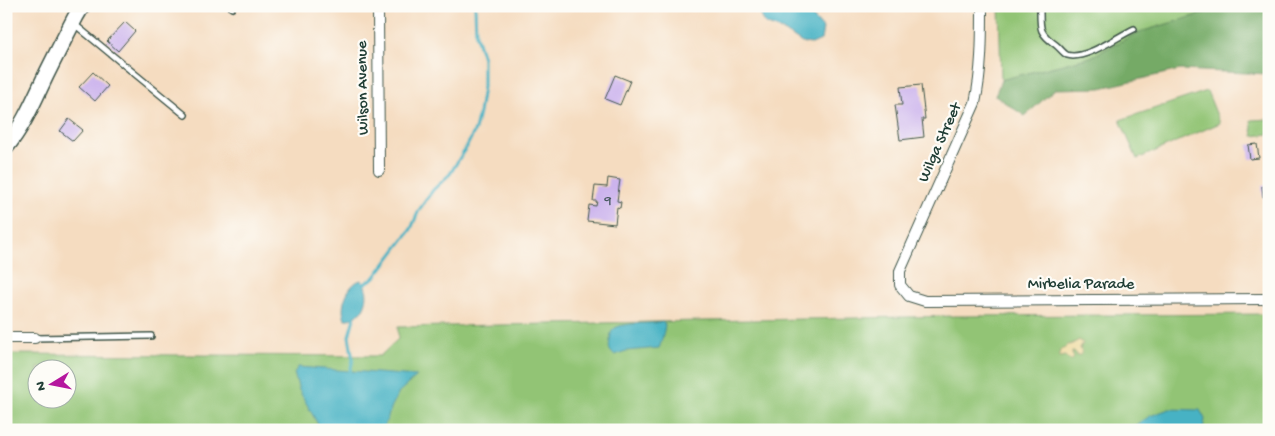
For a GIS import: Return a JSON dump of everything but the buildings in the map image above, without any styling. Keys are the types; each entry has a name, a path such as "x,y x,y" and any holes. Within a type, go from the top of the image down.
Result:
{"main road":[{"path":"6,147 29,112 82,6"}],"street":[{"name":"Wilson Avenue","path":"378,6 379,170"},
{"name":"Wilga Street","path":"900,285 900,271 975,103 980,79 982,6"},
{"name":"Mirbelia Parade","path":"900,285 909,296 925,301 1269,299"},
{"path":"6,338 35,338"}],"lane":[{"path":"1038,6 1040,9 1040,25 1044,36 1069,56 1076,56 1090,51 1134,29"},
{"path":"72,23 185,115"},
{"path":"35,338 151,336"}],"green space":[{"path":"999,6 1228,6 1137,33 1091,57 1001,80"},
{"path":"1228,6 1269,6 1269,74 1180,70 1101,88 1055,89 1025,116 995,96 1001,80 1091,57 1137,33"},
{"path":"1207,91 1220,123 1137,159 1120,120"},
{"path":"1269,119 1269,134 1253,136 1251,120"},
{"path":"1269,314 1269,430 6,430 6,354 380,356 398,339 398,327 956,316"}],"sand":[{"path":"1079,340 1083,343 1080,348 1081,355 1077,356 1072,352 1074,358 1072,360 1065,356 1059,356 1060,350"}],"water":[{"path":"764,6 795,6 814,18 823,28 821,40 812,44 802,43 784,31 765,24 761,18"},
{"path":"361,280 367,291 365,305 357,315 345,319 343,308 346,296 352,286"},
{"path":"662,322 665,326 659,348 626,351 614,355 611,352 609,347 611,333 618,327 629,324"},
{"path":"298,367 417,376 400,391 383,430 321,430 299,390 294,373"},
{"path":"1169,409 1200,410 1205,419 1203,430 1108,430 1111,427 1135,426 1150,416"}],"waterway":[{"path":"364,284 375,277 411,229 419,210 433,190 450,174 475,130 483,87 483,58 476,36 475,6"},
{"path":"350,371 353,360 349,336 354,318"}]}
